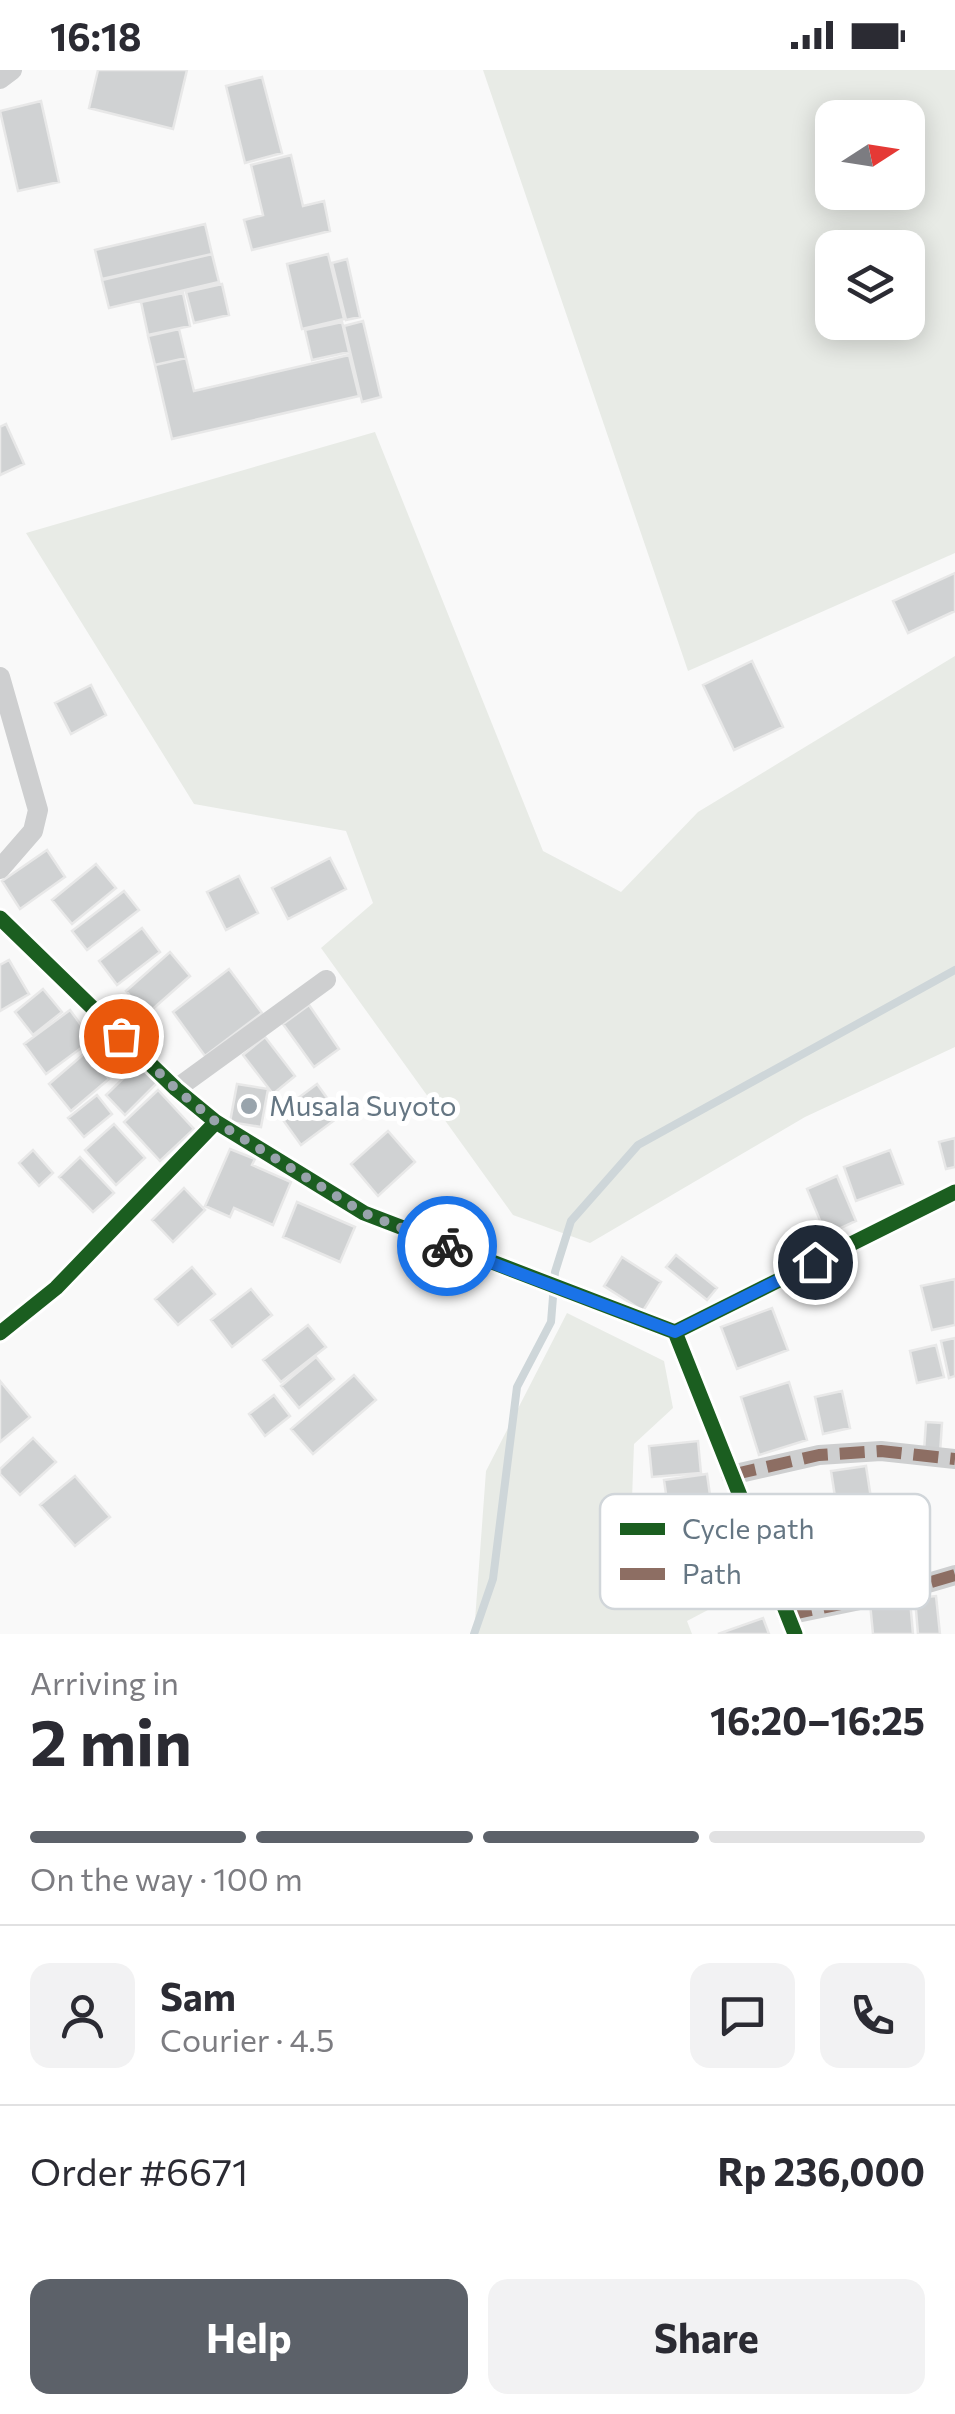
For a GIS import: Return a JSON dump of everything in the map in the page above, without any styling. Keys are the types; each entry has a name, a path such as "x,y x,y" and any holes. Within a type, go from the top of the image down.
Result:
{"street":[{"path":"0,79 12,70"},
{"path":"0,677 38,810 33,832 0,869"},
{"path":"0,918 176,1089 216,1122 364,1213 675,1332 955,1192"},
{"path":"176,1089 326,980"},
{"path":"0,1333 56,1288 216,1122"},
{"path":"675,1332 740,1494"},
{"path":"732,1474 850,1452 881,1450 955,1459"},
{"path":"930,1581 955,1574"},
{"path":"791,1624 839,1609"}],"shaded area":[{"path":"483,70 955,70 955,553 688,671"},
{"path":"375,432 543,851 621,892 698,812 955,656 955,1047 805,1117 590,1243 513,1215 321,948 373,903 346,831 194,804 26,533"},
{"path":"567,1313 664,1361 673,1408 634,1444 632,1494 600,1494 600,1609 710,1609 687,1621 692,1634 474,1634 486,1471"}],"building":[{"path":"98,70 187,70 173,129 89,108"},
{"path":"262,77 282,153 245,163 226,86"},
{"path":"41,101 59,182 18,191 0,111"},
{"path":"291,155 303,206 324,201 330,231 252,250 244,220 263,215 251,165"},
{"path":"205,224 212,254 102,279 95,250"},
{"path":"212,254 219,282 109,308 102,280"},
{"path":"328,254 344,319 302,329 287,264"},
{"path":"347,259 360,317 346,320 332,263"},
{"path":"222,284 229,315 194,323 186,292"},
{"path":"183,293 190,326 148,335 141,302"},
{"path":"363,321 381,397 362,402 344,326"},
{"path":"342,322 349,352 312,360 305,330"},
{"path":"179,329 186,358 155,365 148,336"},
{"path":"349,355 359,396 172,439 155,365 186,358 194,391"},
{"path":"6,424 24,464 0,475 0,427"},
{"path":"955,573 955,611 908,633 893,601"},
{"path":"752,661 783,727 734,750 703,685"},
{"path":"91,685 106,715 71,734 55,703"},
{"path":"47,850 65,877 20,909 2,881"},
{"path":"330,858 346,889 288,919 272,888"},
{"path":"96,864 116,888 72,924 52,900"},
{"path":"239,876 258,913 226,930 207,892"},
{"path":"124,891 139,910 87,950 72,931"},
{"path":"142,928 160,952 117,985 99,961"},
{"path":"170,952 190,976 146,1015 126,991"},
{"path":"9,960 29,994 0,1011 0,965"},
{"path":"229,969 262,1013 205,1056 173,1012"},
{"path":"43,989 62,1012 33,1035 15,1012"},
{"path":"309,1005 339,1049 314,1067 283,1024"},
{"path":"70,1010 92,1040 46,1074 24,1044"},
{"path":"265,1037 295,1076 273,1094 243,1055"},
{"path":"86,1052 109,1079 71,1111 49,1084"},
{"path":"139,1063 157,1083 125,1115 106,1095"},
{"name":"Musala Suyoto","path":"237,1084 268,1089 261,1127 230,1122"},
{"path":"317,1084 340,1116 301,1145 278,1113"},
{"path":"158,1090 194,1129 160,1161 124,1122"},
{"path":"97,1095 112,1114 84,1137 68,1118"},
{"path":"114,1124 145,1158 116,1185 85,1150"},
{"path":"388,1131 415,1162 378,1196 351,1164"},
{"path":"955,1138 955,1167 946,1169 939,1142"},
{"path":"230,1149 255,1159 252,1165 291,1182 273,1225 234,1208 230,1217 205,1206"},
{"path":"33,1150 53,1173 39,1186 19,1163"},
{"path":"890,1150 903,1184 856,1201 844,1167"},
{"path":"80,1157 114,1193 93,1212 59,1177"},
{"path":"837,1176 856,1221 826,1235 807,1189"},
{"path":"184,1188 205,1210 173,1242 152,1220"},
{"path":"297,1202 355,1227 340,1262 283,1237"},
{"path":"676,1255 717,1288 707,1300 666,1267"},
{"path":"622,1257 661,1282 643,1311 604,1286"},
{"path":"192,1267 215,1294 178,1325 155,1299"},
{"path":"955,1279 955,1325 932,1330 921,1286"},
{"path":"251,1289 272,1315 232,1347 211,1320"},
{"path":"772,1308 788,1350 737,1369 721,1327"},
{"path":"308,1325 326,1347 281,1382 263,1360"},
{"path":"955,1338 955,1376 949,1378 941,1341"},
{"path":"936,1345 944,1377 917,1383 910,1351"},
{"path":"316,1357 334,1379 299,1408 281,1386"},
{"path":"354,1375 376,1400 313,1454 291,1429"},
{"path":"0,1381 30,1417 0,1442"},
{"path":"789,1382 807,1440 759,1455 741,1397"},
{"path":"842,1391 850,1428 823,1434 815,1397"},
{"path":"274,1395 290,1416 265,1436 249,1414"},
{"path":"926,1422 942,1423 940,1453 924,1451"},
{"path":"33,1438 56,1462 20,1495 0,1474 0,1469"},
{"path":"698,1441 701,1473 652,1477 649,1446"},
{"path":"866,1466 870,1494 835,1494 831,1471"},
{"path":"707,1474 710,1494 666,1494 664,1480"},
{"path":"75,1476 110,1517 75,1546 40,1505"},
{"path":"936,1596 940,1634 918,1634 916,1609 930,1609 930,1597"},
{"path":"871,1609 911,1609 913,1634 873,1634"},
{"path":"763,1618 769,1634 718,1634"}],"waterway":[{"path":"474,1634 493,1579 517,1387 551,1322 555,1272 571,1221 638,1145 955,970"}],"marked path":[{"path":"731,1475 819,1455 881,1451 955,1459"},
{"path":"930,1582 955,1575"},
{"path":"787,1615 816,1609"}],"cycle path":[{"path":"0,918 176,1089 216,1122 364,1213 675,1332"},
{"path":"0,1333 56,1288 216,1122"},
{"path":"675,1332 955,1192"},
{"path":"675,1332 739,1494"},
{"path":"785,1609 795,1634"}],"way so far":[{"path":"121,1036 216,1122 364,1213 447,1246"}],"place":[{"name":"Musala Suyoto","path":"249,1106"}],"route":[{"path":"447,1246 675,1332 815,1262"}]}
